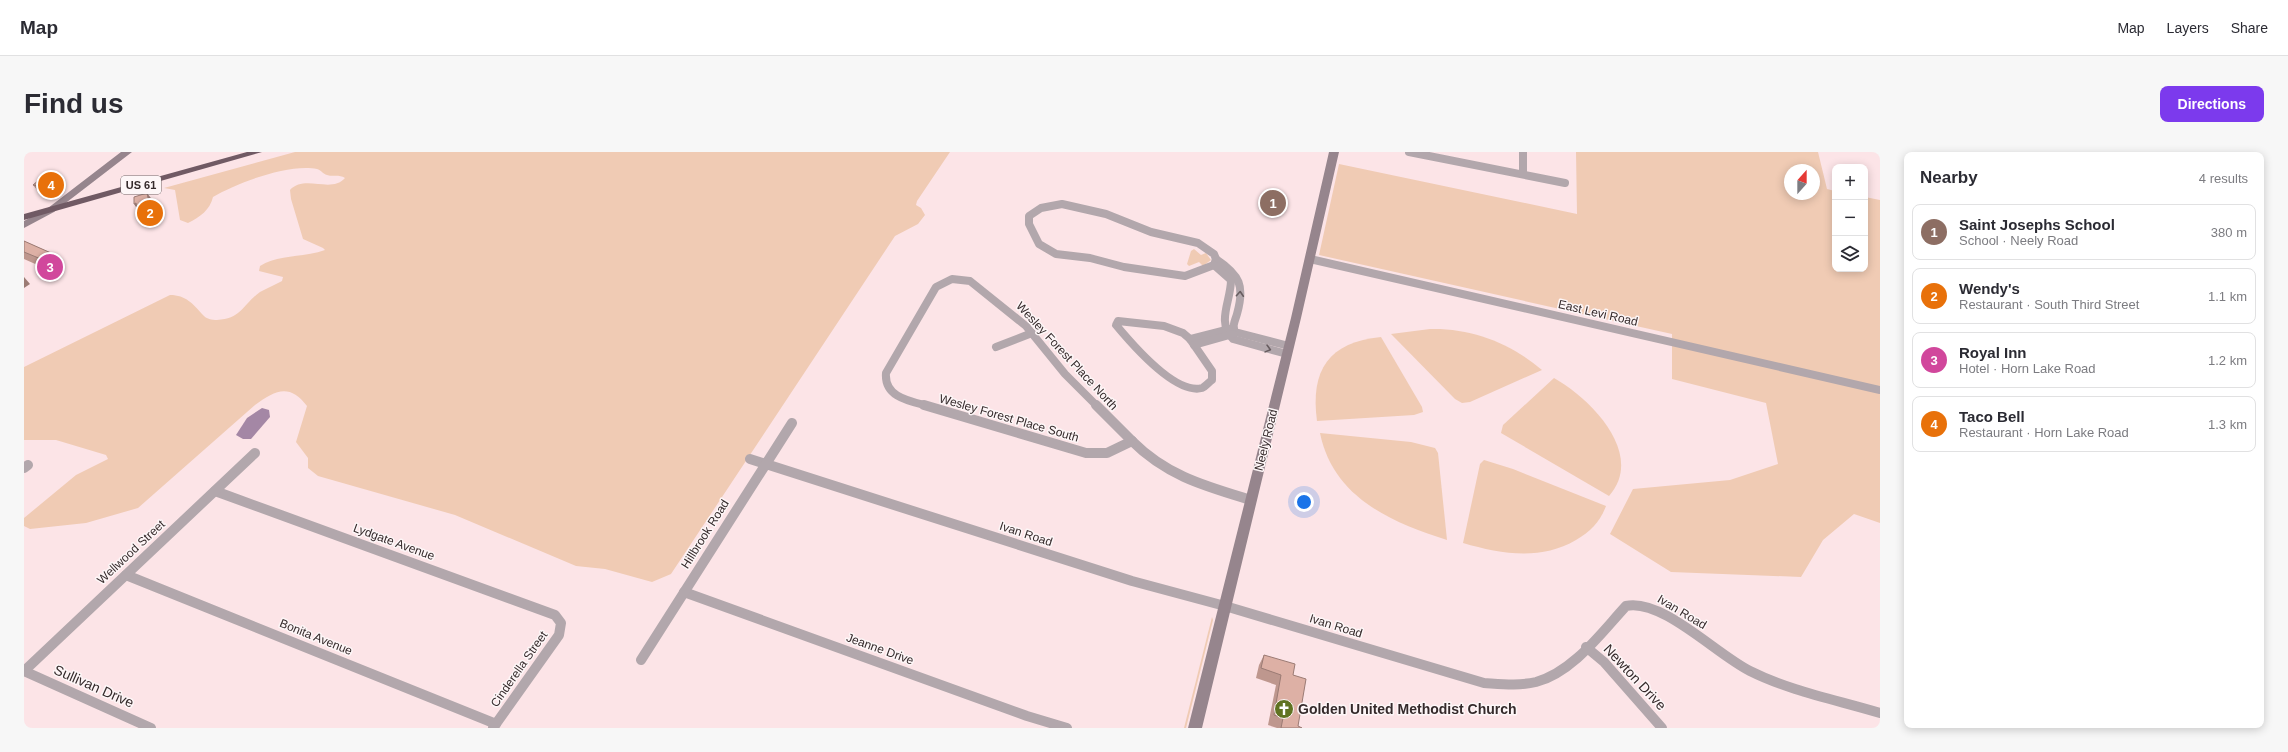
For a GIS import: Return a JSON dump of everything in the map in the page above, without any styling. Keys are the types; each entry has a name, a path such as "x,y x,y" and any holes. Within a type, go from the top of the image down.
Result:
{"highway":[{"name":"US 61","path":"24,217 258,152"}],"street":[{"path":"24,225 51,210 127,152"},
{"name":"Neely Road","path":"1195,728 1310,259 1334,152"},
{"path":"1409,152 1434,154 1565,183"},
{"path":"1523,152 1523,174"},
{"path":"1215,262 1197,273 1185,276 1124,267 1090,258 1061,256 1049,252 1039,244 1029,219 1033,212 1040,208 1062,204 1106,214 1151,232 1198,243 1214,254 1215,262 1230,280 1228,307 1223,321 1230,332 1250,340 1288,350"},
{"name":"East Levi Road","path":"1310,259 1880,390"},
{"path":"1215,262 1238,277 1240,290 1238,310 1230,332"},
{"name":"Wesley Forest Place North","path":"886,383 886,373 889,367 936,287 947,280 959,279 974,282 1015,316 1032,333 1065,374 1148,456 1176,474 1199,484 1251,500"},
{"path":"1228,307 1238,310"},
{"path":"1118,321 1164,326 1178,330 1192,342 1212,371 1213,377 1208,384 1194,389 1176,383 1128,340 1116,324 1118,321"},
{"path":"1192,342 1230,332"},
{"path":"996,347 1032,333"},
{"name":"Wesley Forest Place South","path":"886,383 892,393 905,400 1086,453 1107,453 1132,441"},
{"name":"Hillbrook Road","path":"641,660 792,423"},
{"name":"Wellwood Street","path":"24,671 255,453"},
{"name":"Ivan Road","path":"750,459 1120,578 1225,606 1484,683 1514,684 1537,682 1555,673 1586,647 1626,606 1635,604 1645,605 1658,610 1749,670 1787,686 1880,713"},
{"name":"Lydgate Avenue","path":"215,491 552,614 561,623"},
{"name":"Bonita Avenue","path":"126,575 495,726"},
{"name":"Jeanne Drive","path":"684,592 1037,719 1067,728"},
{"name":"Cinderella Street","path":"495,726 559,635 561,623"},
{"name":"Newton Drive","path":"1586,647 1604,662 1662,728"},
{"name":"Sullivan Drive","path":"24,671 151,728"}],"shaded area":[{"path":"295,152 950,152 917,201 916,205 921,208 925,215 918,224 895,236 671,574 652,582 605,569 576,566 455,515 318,476 308,468 308,458 296,442 307,406 295,394 282,391 269,396 255,405 138,508 86,523 30,529 24,526 24,518 76,475 108,459 106,455 56,440 24,440 24,367 170,295 185,298 209,319 217,320 232,317 242,310 260,292 282,281 283,277 259,271 260,266 267,262 283,258 325,250 303,239 291,199 290,190 296,186 310,183 325,185 333,184 345,178 343,177 327,175 317,169 306,168 278,172 249,180 213,197 210,206 204,213 188,223 180,220 175,190 164,188"},
{"path":"1576,152 1818,152 1827,189 1832,190 1832,272 1868,272 1868,198 1880,200 1880,523 1854,514 1823,540 1801,577 1671,572 1610,534 1633,489 1730,480 1778,464 1766,403 1672,379 1672,334 1319,255 1339,164 1577,214"},
{"path":"1194,249 1201,255 1206,253 1211,260 1203,266 1199,262 1189,266 1187,264 1191,251"},
{"path":"1430,329 1461,331 1490,339 1517,352 1542,370 1470,402 1462,403 1455,399 1391,334"},
{"path":"1381,337 1422,407 1423,412 1414,415 1317,421 1317,387 1320,373 1327,362 1336,352 1348,345 1363,340"},
{"path":"1554,378 1583,399 1597,413 1609,429 1617,445 1621,463 1619,480 1609,496 1501,433 1503,425"},
{"path":"262,408 269,410 270,417 251,439 243,439 236,435 247,418"},
{"path":"1320,433 1411,442 1435,448 1438,453 1447,540 1405,525 1367,504 1351,490 1337,474 1327,455"},
{"path":"1484,460 1513,469 1606,506 1604,512 1594,526 1576,540 1562,547 1548,551 1520,554 1492,550 1463,543 1480,464"},
{"path":"1212,617 1213,620 1186,728 1184,728"}],"building":[{"path":"45,175 55,177 42,186 33,185"},
{"path":"147,193 150,207 137,210 136,203 134,204 134,197"},
{"path":"24,241 51,253 41,259 24,252"},
{"path":"1264,655 1295,664 1293,675 1306,679 1298,726 1302,728 1281,728 1283,718 1274,715 1281,675 1261,668"}],"place":[{"name":"Taco Bell","path":"51,185"},
{"name":"Saint Josephs School","path":"1273,203"},
{"name":"Wendy's","path":"150,213"},
{"name":"Royal Inn","path":"50,267"},
{"name":"Golden United Methodist Church","path":"1284,709"}]}
